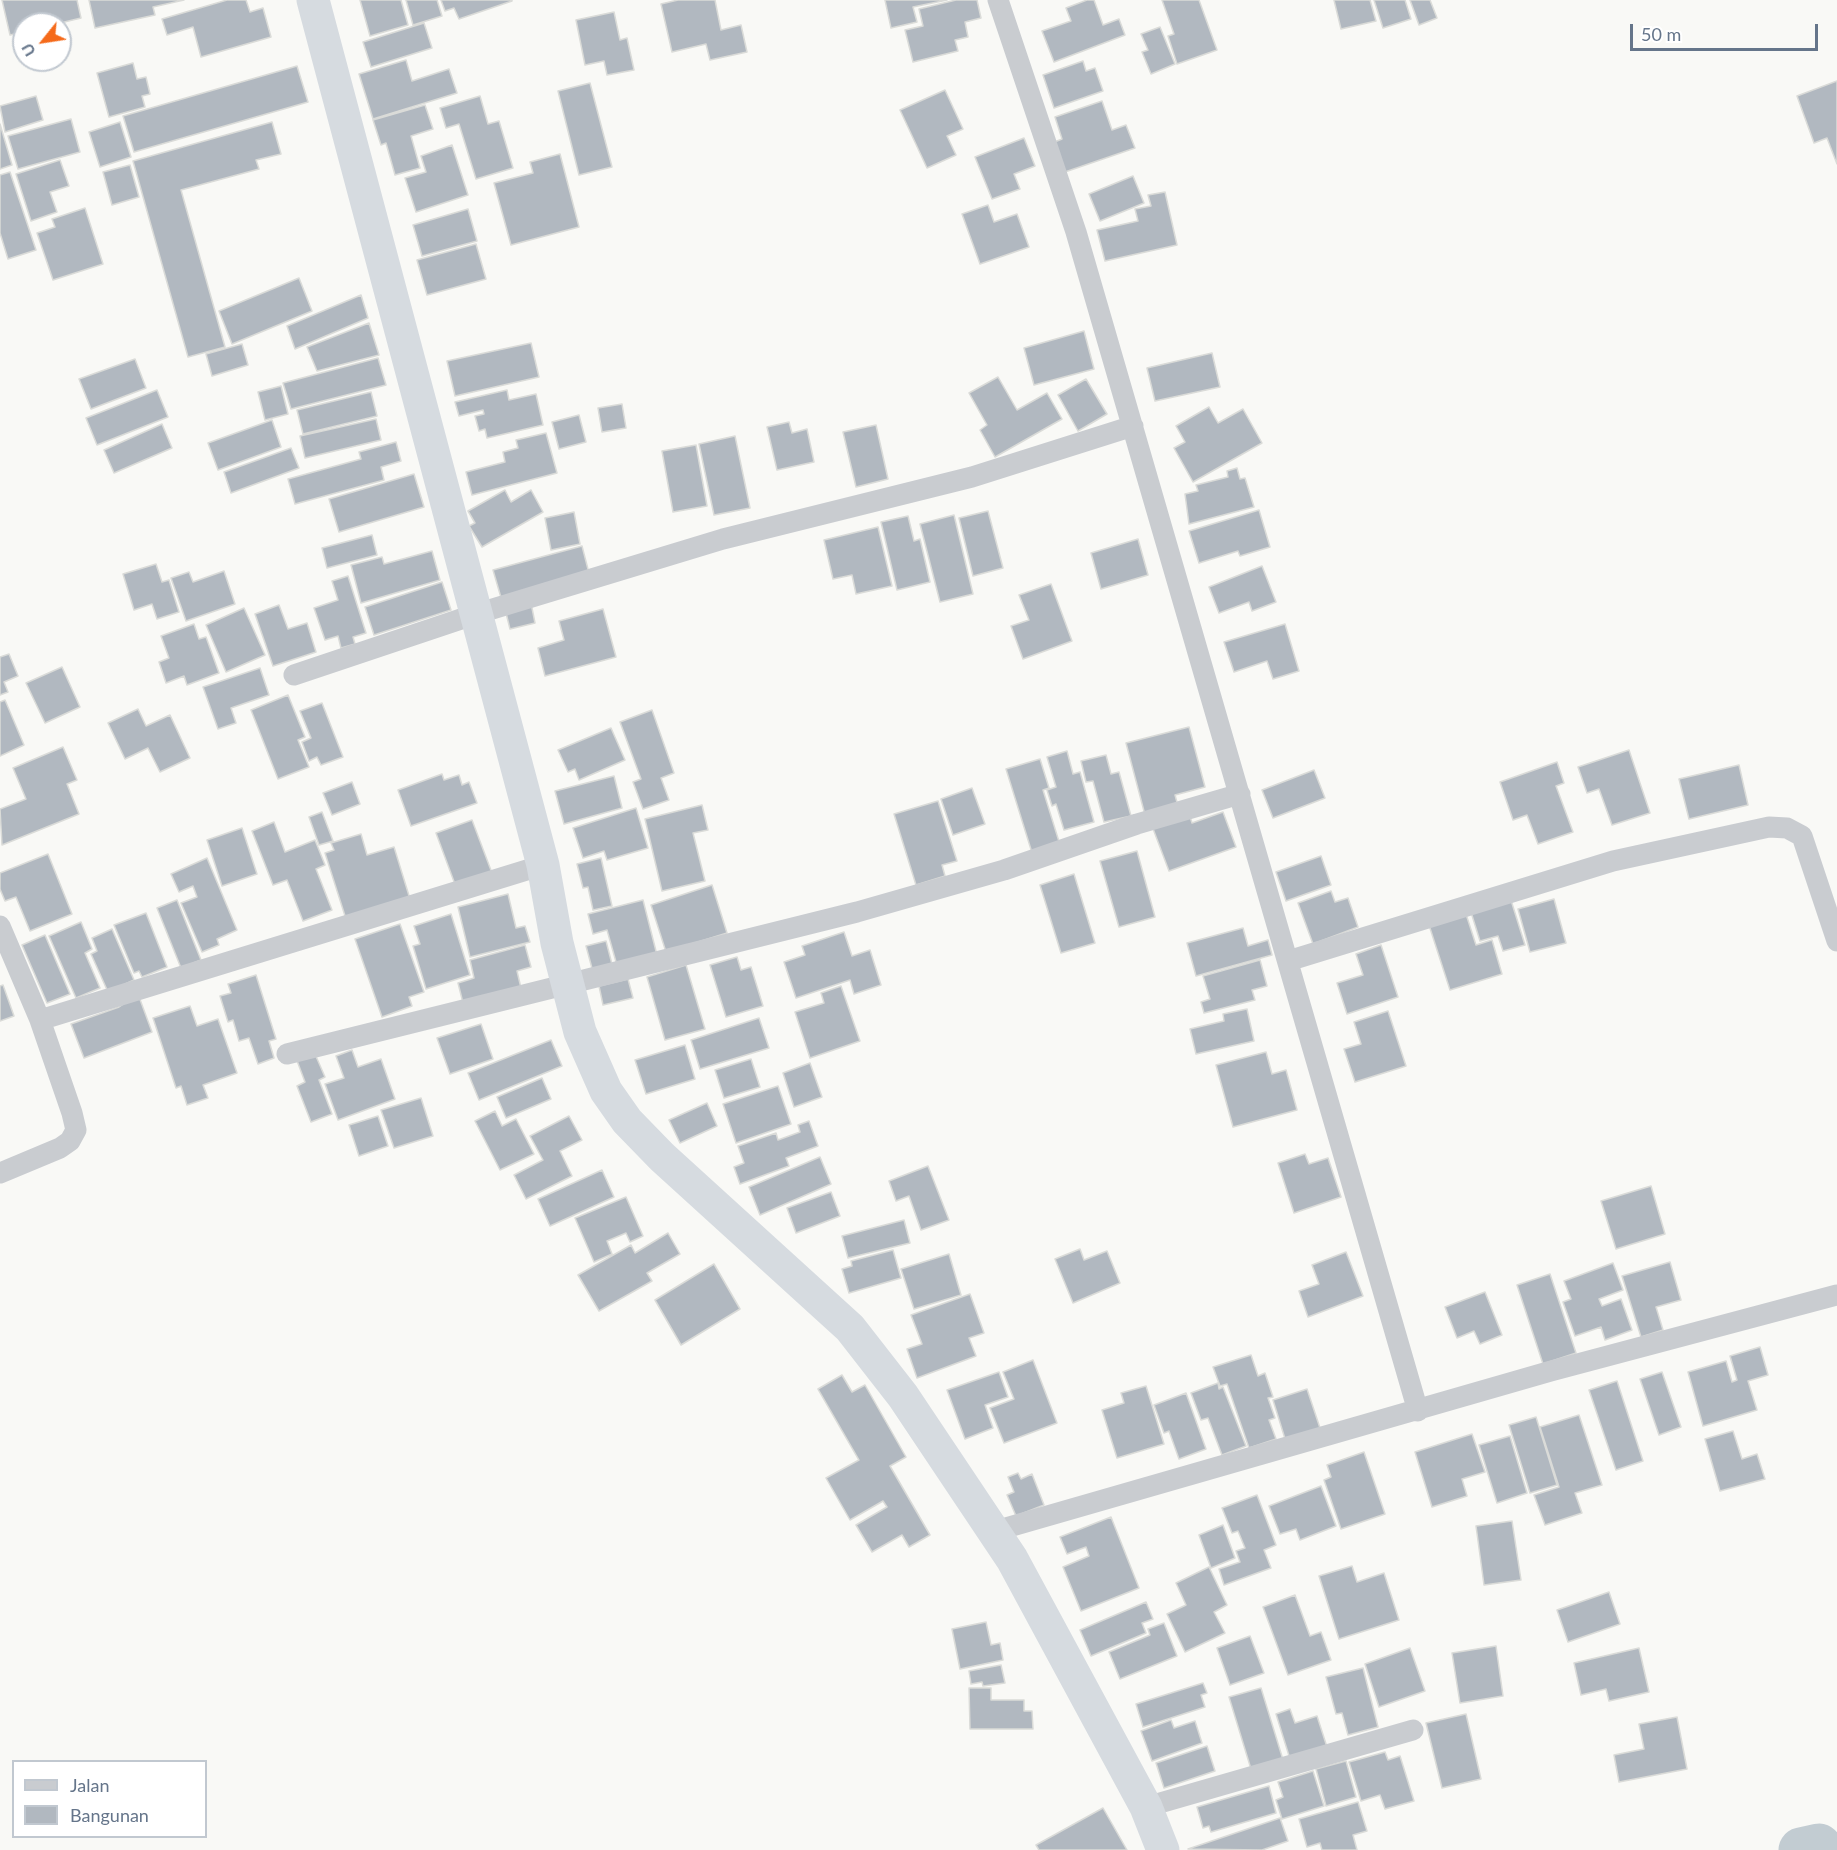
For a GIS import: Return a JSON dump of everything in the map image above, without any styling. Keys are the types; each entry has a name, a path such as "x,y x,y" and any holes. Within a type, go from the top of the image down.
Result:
{"highway":[{"path":"313,0 543,865 567,984 584,1042 606,1091 627,1121 850,1328 903,1396 995,1531 1146,1807 1163,1850"}],"street":[{"path":"998,0 1076,232 1418,1410"},
{"path":"294,675 476,614 723,539 972,477 1133,426"},
{"path":"287,1054 857,912 1004,870 1137,824 1240,794"},
{"path":"1288,961 1395,926 1613,861 1769,827 1787,828 1802,836 1837,941"},
{"path":"40,1020 543,865"},
{"path":"0,926 40,1020 72,1113 75,1130 70,1141 60,1148 0,1173"},
{"path":"995,1531 1551,1371 1837,1295"},
{"path":"1146,1807 1413,1730"}],"building":[{"path":"2,0 77,0 81,18 72,20 72,12 12,12 12,35 10,35"},
{"path":"89,0 184,0 153,7 155,15 95,28"},
{"path":"227,0 246,0 250,12 263,8 271,37 201,57 193,27 167,35 162,19"},
{"path":"360,0 401,0 408,25 370,36"},
{"path":"406,0 437,0 442,16 413,25"},
{"path":"441,0 512,1 459,19 454,8 445,11"},
{"path":"678,0 715,0 721,30 741,25 747,52 710,60 706,44 672,52 661,4"},
{"path":"885,0 947,0 913,7 917,22 891,28"},
{"path":"956,0 977,0 981,18 965,22 968,37 955,40 958,51 913,62 905,30 923,26 919,9"},
{"path":"1087,0 1094,0 1103,25 1119,19 1125,35 1054,62 1042,31 1071,21 1066,8"},
{"path":"1162,0 1199,0 1217,50 1177,64 1168,36 1174,34"},
{"path":"1334,0 1370,0 1376,21 1341,29"},
{"path":"1374,0 1405,0 1411,19 1383,28"},
{"path":"1410,0 1430,0 1437,18 1419,25"},
{"path":"614,12 620,40 627,38 634,70 607,75 604,61 585,65 576,20"},
{"path":"424,23 432,48 371,67 363,42"},
{"path":"1160,27 1175,64 1151,74 1142,52 1148,50 1141,34"},
{"path":"406,60 412,81 449,69 457,93 373,119 359,74"},
{"path":"1083,61 1086,71 1095,68 1103,91 1054,108 1043,75"},
{"path":"133,63 137,79 146,77 150,94 142,96 145,107 109,117 97,73"},
{"path":"297,66 308,102 134,152 123,116"},
{"path":"1837,81 1837,164 1827,138 1814,143 1797,96"},
{"path":"590,83 612,167 579,175 558,91"},
{"path":"945,90 963,129 947,136 956,155 927,168 900,110"},
{"path":"36,96 43,120 5,132 0,106"},
{"path":"480,96 488,124 499,121 513,168 476,179 459,124 446,128 440,108"},
{"path":"1102,101 1112,130 1126,125 1135,148 1062,173 1052,143 1062,139 1055,117"},
{"path":"425,105 433,129 411,136 420,168 395,175 386,143 381,145 373,120"},
{"path":"71,119 80,152 18,169 8,136"},
{"path":"120,122 131,157 100,167 89,132"},
{"path":"272,122 281,154 256,160 259,169 181,190 225,347 188,357 133,161"},
{"path":"0,124 12,165 0,169"},
{"path":"1024,138 1035,166 1014,174 1020,189 992,199 975,157"},
{"path":"452,145 468,195 416,212 405,178 426,172 421,156"},
{"path":"560,154 579,227 511,245 494,183 533,173 530,162"},
{"path":"60,160 69,186 50,192 57,212 31,221 16,174"},
{"path":"130,165 139,197 112,205 103,172"},
{"path":"10,172 36,250 8,259 0,233 0,175"},
{"path":"1133,176 1144,203 1100,221 1089,194"},
{"path":"1165,192 1177,245 1105,261 1097,230 1138,221 1135,209 1151,206 1148,195"},
{"path":"988,205 994,222 1017,214 1029,247 980,264 962,214"},
{"path":"85,208 103,264 53,280 37,233 55,227 52,219"},
{"path":"468,209 477,241 422,256 413,225"},
{"path":"476,244 486,279 427,295 417,260"},
{"path":"299,278 312,311 232,344 219,311"},
{"path":"361,295 368,318 295,349 287,326"},
{"path":"369,323 379,355 317,371 307,347"},
{"path":"1084,331 1094,369 1034,385 1024,348"},
{"path":"531,343 539,377 455,396 447,361"},
{"path":"242,344 248,365 212,376 206,354"},
{"path":"1212,353 1220,387 1155,401 1147,368"},
{"path":"378,358 386,385 291,409 283,383"},
{"path":"135,359 146,388 91,409 79,379"},
{"path":"998,377 1017,410 1047,393 1062,419 995,457 980,430 987,425 969,393"},
{"path":"1086,379 1107,414 1078,431 1058,395"},
{"path":"281,386 288,414 265,420 258,392"},
{"path":"157,390 168,417 97,445 86,418"},
{"path":"507,390 509,400 536,394 543,425 487,438 485,429 479,431 475,416 484,414 483,410 459,416 455,402"},
{"path":"371,392 377,416 303,434 297,410"},
{"path":"622,404 626,428 602,432 598,408"},
{"path":"1209,407 1218,423 1243,409 1262,443 1193,482 1174,448 1185,442 1176,426"},
{"path":"579,415 586,442 559,449 552,422"},
{"path":"376,419 381,440 305,458 300,436"},
{"path":"272,420 281,447 218,470 208,443"},
{"path":"789,422 792,433 807,429 814,462 777,470 767,427"},
{"path":"162,424 172,448 114,473 104,450"},
{"path":"876,425 888,479 856,487 843,432"},
{"path":"546,433 557,473 472,495 466,472 505,462 503,452 518,448 516,440"},
{"path":"735,436 750,508 714,515 699,444"},
{"path":"396,442 401,461 381,467 384,480 295,504 288,479 361,459 359,452"},
{"path":"696,445 707,506 673,512 662,451"},
{"path":"291,448 299,468 231,493 224,472"},
{"path":"1237,468 1240,479 1245,478 1254,507 1189,524 1185,494 1198,491 1196,485 1228,477 1227,471"},
{"path":"414,474 424,507 339,532 329,499"},
{"path":"505,490 511,502 531,490 543,512 482,547 469,526 475,523 468,511"},
{"path":"1259,510 1270,547 1240,556 1238,551 1199,563 1189,531"},
{"path":"988,511 1003,568 973,576 959,518"},
{"path":"574,512 580,544 551,550 545,518"},
{"path":"954,515 973,594 940,602 920,524"},
{"path":"908,516 914,541 920,539 930,582 897,590 881,522"},
{"path":"878,527 892,586 856,594 852,575 833,579 824,540"},
{"path":"372,535 377,555 327,568 322,548"},
{"path":"1138,539 1148,575 1101,589 1091,553"},
{"path":"582,546 590,577 502,601 493,570"},
{"path":"432,551 440,580 361,603 351,565 382,557 384,564"},
{"path":"156,564 162,582 169,580 179,612 157,619 152,604 134,610 123,574"},
{"path":"1262,566 1276,602 1252,611 1249,602 1219,613 1209,587"},
{"path":"224,571 235,604 186,621 171,578 189,572 193,582"},
{"path":"348,576 366,633 353,637 355,644 341,648 338,636 325,640 314,608 338,600 332,581"},
{"path":"442,582 451,610 374,635 365,607"},
{"path":"1051,584 1072,641 1023,659 1011,626 1029,620 1019,595"},
{"path":"531,603 535,623 510,629 505,609"},
{"path":"279,605 288,629 307,623 316,652 273,666 255,614"},
{"path":"244,608 265,655 226,672 206,625"},
{"path":"603,609 616,657 545,676 538,648 564,640 559,621"},
{"path":"194,624 199,639 206,637 219,673 187,685 184,676 166,683 159,662 169,658 161,636"},
{"path":"1285,624 1299,671 1273,679 1267,661 1234,672 1224,642"},
{"path":"9,654 18,676 4,682 8,692 0,695 0,657"},
{"path":"62,667 80,707 45,723 26,683"},
{"path":"260,668 269,695 231,708 236,723 218,729 203,687"},
{"path":"288,695 305,737 298,740 309,767 278,779 251,710"},
{"path":"5,700 24,745 0,756 0,702"},
{"path":"322,703 343,757 321,765 317,757 309,761 302,742 311,738 300,711"},
{"path":"138,709 146,726 170,715 190,758 160,772 148,748 125,759 108,723"},
{"path":"652,710 674,773 661,778 669,800 643,809 633,782 641,779 620,722"},
{"path":"1189,727 1205,787 1175,795 1178,806 1145,815 1126,743"},
{"path":"611,728 625,760 579,780 575,769 568,772 558,750"},
{"path":"63,747 77,780 67,784 79,814 2,845 0,809 26,799 13,768"},
{"path":"1629,750 1650,813 1612,825 1599,789 1587,793 1578,767"},
{"path":"1067,751 1073,774 1080,772 1094,822 1064,830 1056,804 1052,806 1047,790 1056,787 1047,757"},
{"path":"1106,755 1111,774 1119,772 1131,816 1104,822 1093,781 1086,782 1081,761"},
{"path":"1040,759 1049,788 1043,790 1061,848 1033,856 1006,769"},
{"path":"1557,762 1564,783 1556,786 1573,832 1538,844 1527,815 1513,820 1500,782"},
{"path":"1739,765 1748,805 1689,819 1679,779"},
{"path":"1314,770 1325,798 1273,818 1262,790"},
{"path":"442,774 444,780 459,775 462,785 469,782 477,803 411,826 398,790"},
{"path":"614,776 622,808 564,824 555,791"},
{"path":"352,782 360,804 332,815 323,793"},
{"path":"972,788 985,824 953,835 941,799"},
{"path":"938,801 957,861 942,865 945,876 916,885 894,814"},
{"path":"702,805 708,830 693,833 705,881 662,891 645,819"},
{"path":"636,808 648,848 607,860 604,851 583,858 573,828"},
{"path":"322,812 333,841 319,845 309,817"},
{"path":"1223,812 1236,847 1169,871 1152,826 1189,813 1192,823"},
{"path":"472,820 492,873 456,887 436,833"},
{"path":"274,822 285,852 315,840 325,865 316,869 332,910 303,921 287,880 273,885 252,831"},
{"path":"242,828 257,874 222,886 207,840"},
{"path":"361,834 367,855 394,847 410,899 346,919 325,853 334,850 331,843"},
{"path":"1137,851 1155,917 1119,927 1100,861"},
{"path":"48,854 72,914 30,931 16,897 5,901 0,889 0,873"},
{"path":"1321,856 1331,885 1286,901 1276,872"},
{"path":"207,858 237,930 217,939 219,945 202,952 181,903 197,897 193,886 179,892 171,874"},
{"path":"601,858 612,906 593,910 588,887 583,888 577,864"},
{"path":"1074,874 1095,943 1061,953 1040,885"},
{"path":"712,885 727,933 666,952 651,905"},
{"path":"1331,891 1335,902 1348,898 1358,927 1313,944 1298,903"},
{"path":"508,894 516,928 525,926 530,942 470,957 458,907"},
{"path":"1510,897 1525,945 1503,951 1498,936 1480,941 1470,909"},
{"path":"1554,899 1566,943 1530,952 1518,909"},
{"path":"177,900 201,960 181,968 157,908"},
{"path":"643,900 658,959 618,969 607,930 593,934 588,914"},
{"path":"1465,911 1476,945 1492,940 1502,974 1450,990 1428,922"},
{"path":"146,913 167,967 142,977 139,971 134,973 114,925"},
{"path":"451,914 470,975 426,989 413,946 420,944 414,926"},
{"path":"81,922 92,949 85,953 100,988 76,998 49,936"},
{"path":"400,924 424,992 409,997 412,1006 382,1017 355,939"},
{"path":"1243,928 1248,946 1268,940 1272,955 1196,976 1187,943"},
{"path":"112,929 134,980 108,992 91,954 97,951 92,938"},
{"path":"844,932 852,956 870,950 881,985 854,994 850,980 796,998 784,962 805,955 802,946"},
{"path":"45,935 70,994 47,1003 22,945"},
{"path":"606,941 613,968 593,972 586,946"},
{"path":"525,945 531,967 517,971 521,988 463,1003 458,983 474,978 470,960"},
{"path":"1381,945 1398,997 1347,1014 1337,983 1363,975 1356,954"},
{"path":"737,957 741,970 751,967 763,1006 726,1017 710,965"},
{"path":"1260,960 1267,986 1252,990 1255,1000 1204,1013 1201,1002 1210,999 1203,976"},
{"path":"686,965 705,1029 665,1040 647,977"},
{"path":"256,975 276,1039 269,1041 274,1058 258,1064 249,1038 239,1041 233,1020 228,1022 220,996 231,993 228,984"},
{"path":"628,979 633,998 603,1005 599,986"},
{"path":"3,985 14,1016 0,1021 0,986"},
{"path":"841,986 860,1041 810,1058 795,1012 824,1003 821,993"},
{"path":"138,994 152,1032 84,1058 71,1024 119,1007"},
{"path":"190,1006 197,1026 218,1019 237,1073 203,1085 208,1098 187,1105 181,1086 176,1088 153,1018"},
{"path":"1247,1009 1254,1041 1196,1054 1190,1029 1224,1021 1223,1014"},
{"path":"1388,1011 1406,1066 1355,1082 1344,1049 1361,1044 1354,1022"},
{"path":"759,1018 769,1048 700,1069 691,1040"},
{"path":"481,1024 493,1059 450,1074 437,1038"},
{"path":"551,1040 562,1066 479,1100 468,1073"},
{"path":"685,1045 695,1079 646,1094 635,1060"},
{"path":"352,1050 358,1067 381,1059 395,1099 338,1120 325,1084 344,1078 336,1056"},
{"path":"1266,1052 1272,1074 1286,1070 1297,1110 1233,1127 1216,1065"},
{"path":"315,1054 325,1077 319,1080 332,1114 311,1122 297,1086 305,1082 296,1058"},
{"path":"751,1059 760,1087 724,1098 715,1070"},
{"path":"810,1063 822,1097 794,1107 783,1073"},
{"path":"542,1078 551,1099 506,1118 497,1097"},
{"path":"778,1086 791,1124 736,1143 723,1104"},
{"path":"421,1098 433,1136 394,1148 381,1110"},
{"path":"707,1103 717,1126 680,1143 669,1120"},
{"path":"495,1111 502,1126 516,1119 534,1154 500,1170 475,1121"},
{"path":"378,1116 388,1146 359,1156 349,1125"},
{"path":"569,1116 582,1140 560,1151 572,1176 526,1199 514,1175 543,1160 530,1136"},
{"path":"809,1121 818,1146 786,1158 789,1166 740,1184 734,1167 744,1163 738,1146 776,1133 778,1140 800,1132 798,1125"},
{"path":"1305,1154 1309,1164 1328,1158 1341,1197 1294,1213 1278,1163"},
{"path":"820,1157 831,1184 760,1215 749,1187"},
{"path":"928,1166 949,1220 921,1230 909,1196 896,1201 889,1181"},
{"path":"602,1170 614,1197 550,1226 538,1199"},
{"path":"1651,1186 1665,1234 1616,1249 1601,1201"},
{"path":"831,1192 840,1216 796,1233 787,1208"},
{"path":"626,1197 643,1236 630,1242 626,1233 607,1241 612,1254 594,1262 575,1218"},
{"path":"904,1220 910,1243 848,1258 842,1236"},
{"path":"668,1233 680,1254 647,1273 652,1281 599,1311 578,1275 631,1245 635,1253"},
{"path":"1080,1249 1084,1260 1107,1251 1120,1283 1073,1303 1055,1259"},
{"path":"893,1250 901,1278 849,1293 842,1269 852,1266 851,1261"},
{"path":"1346,1252 1363,1296 1308,1317 1299,1291 1319,1284 1312,1265"},
{"path":"949,1254 961,1295 914,1309 901,1269"},
{"path":"1670,1262 1681,1300 1656,1307 1663,1330 1641,1337 1622,1276"},
{"path":"1613,1263 1623,1290 1599,1299 1602,1306 1621,1299 1632,1330 1605,1340 1601,1327 1575,1336 1563,1302 1571,1299 1564,1281"},
{"path":"714,1264 740,1309 681,1345 655,1300"},
{"path":"1550,1274 1576,1353 1543,1364 1517,1285"},
{"path":"1485,1292 1502,1335 1480,1344 1474,1331 1457,1338 1445,1307"},
{"path":"970,1294 984,1333 969,1338 976,1356 917,1378 907,1349 922,1344 911,1315"},
{"path":"1760,1347 1768,1375 1748,1381 1757,1410 1703,1426 1688,1372 1726,1361 1732,1382 1737,1380 1730,1356"},
{"path":"1251,1355 1258,1376 1265,1373 1273,1397 1268,1398 1275,1418 1269,1420 1276,1439 1249,1448 1227,1384 1220,1386 1213,1367"},
{"path":"1033,1360 1057,1423 1004,1443 990,1408 1014,1399 1003,1372"},
{"path":"999,1372 1008,1397 985,1405 993,1428 965,1439 947,1390"},
{"path":"1662,1372 1681,1427 1659,1435 1640,1379"},
{"path":"842,1375 852,1392 865,1385 906,1457 890,1466 930,1535 909,1547 902,1535 872,1552 856,1525 887,1507 883,1501 850,1520 826,1478 859,1460 818,1389"},
{"path":"1617,1381 1643,1461 1616,1470 1589,1390"},
{"path":"1218,1383 1219,1389 1223,1387 1246,1446 1222,1455 1208,1418 1201,1420 1191,1393"},
{"path":"1146,1386 1164,1444 1117,1458 1102,1410 1124,1403 1121,1393"},
{"path":"1307,1389 1321,1431 1286,1442 1273,1400"},
{"path":"1186,1393 1206,1449 1179,1459 1169,1431 1164,1433 1154,1405"},
{"path":"1579,1415 1602,1485 1575,1493 1582,1513 1545,1525 1534,1495 1559,1487 1540,1427"},
{"path":"1536,1417 1557,1485 1530,1493 1509,1425"},
{"path":"1733,1431 1742,1459 1757,1454 1765,1479 1720,1491 1705,1439"},
{"path":"1472,1434 1485,1472 1462,1479 1467,1496 1432,1507 1415,1452"},
{"path":"1510,1436 1527,1493 1497,1503 1479,1445"},
{"path":"1364,1452 1385,1514 1341,1529 1324,1480 1331,1477 1327,1465"},
{"path":"1018,1473 1021,1479 1032,1474 1044,1505 1016,1516 1007,1495 1014,1492 1008,1477"},
{"path":"1321,1486 1336,1526 1300,1540 1296,1529 1280,1534 1269,1506"},
{"path":"1257,1495 1276,1545 1264,1550 1271,1568 1224,1585 1219,1569 1240,1562 1236,1551 1245,1548 1238,1531 1232,1533 1222,1508"},
{"path":"1111,1517 1139,1588 1081,1611 1063,1567 1089,1556 1086,1547 1067,1554 1060,1537"},
{"path":"1512,1521 1521,1580 1484,1585 1476,1526"},
{"path":"1223,1525 1235,1558 1211,1568 1199,1535"},
{"path":"1352,1566 1357,1582 1384,1573 1399,1620 1339,1639 1319,1576"},
{"path":"1209,1567 1227,1605 1214,1612 1225,1633 1185,1652 1167,1614 1186,1605 1176,1583"},
{"path":"1609,1592 1620,1624 1568,1642 1557,1610"},
{"path":"1295,1595 1310,1636 1321,1632 1331,1660 1288,1675 1263,1607"},
{"path":"1146,1602 1153,1619 1142,1623 1146,1633 1091,1656 1080,1630"},
{"path":"986,1622 991,1645 1000,1643 1003,1660 960,1669 952,1629"},
{"path":"1164,1623 1177,1656 1120,1679 1109,1652 1150,1635 1148,1629"},
{"path":"1250,1636 1264,1673 1230,1685 1217,1648"},
{"path":"1496,1646 1503,1696 1460,1703 1452,1653"},
{"path":"1410,1648 1425,1691 1379,1707 1365,1664"},
{"path":"1639,1648 1649,1692 1609,1701 1606,1689 1581,1695 1574,1663"},
{"path":"1001,1665 1005,1683 983,1686 982,1682 971,1684 969,1671"},
{"path":"1363,1668 1378,1727 1348,1735 1342,1713 1336,1714 1326,1677"},
{"path":"1203,1683 1207,1693 1201,1695 1205,1707 1143,1727 1136,1704"},
{"path":"969,1688 991,1688 991,1700 1024,1700 1024,1711 1032,1711 1033,1729 970,1729"},
{"path":"1261,1688 1284,1763 1251,1769 1229,1697"},
{"path":"1290,1709 1295,1723 1317,1716 1327,1747 1290,1759 1276,1714"},
{"path":"1466,1714 1481,1779 1442,1788 1426,1723"},
{"path":"1677,1717 1687,1769 1619,1782 1614,1755 1644,1749 1639,1724"},
{"path":"1171,1720 1174,1728 1195,1721 1202,1743 1152,1761 1141,1731"},
{"path":"1207,1746 1215,1771 1164,1788 1156,1763"},
{"path":"1385,1752 1388,1760 1400,1756 1414,1801 1385,1809 1380,1795 1361,1801 1349,1762"},
{"path":"1346,1761 1356,1797 1326,1806 1316,1769"},
{"path":"1313,1771 1324,1806 1282,1819 1276,1800 1283,1797 1278,1782"},
{"path":"1269,1786 1276,1813 1211,1832 1209,1826 1203,1828 1197,1807"},
{"path":"1358,1802 1367,1831 1353,1835 1357,1850 1322,1850 1320,1843 1307,1847 1299,1819"},
{"path":"1103,1808 1127,1850 1039,1850 1036,1845"},
{"path":"1280,1818 1288,1841 1262,1850 1188,1849"}],"waterway":[{"path":"1801,1850 1819,1846 1823,1850"}]}
